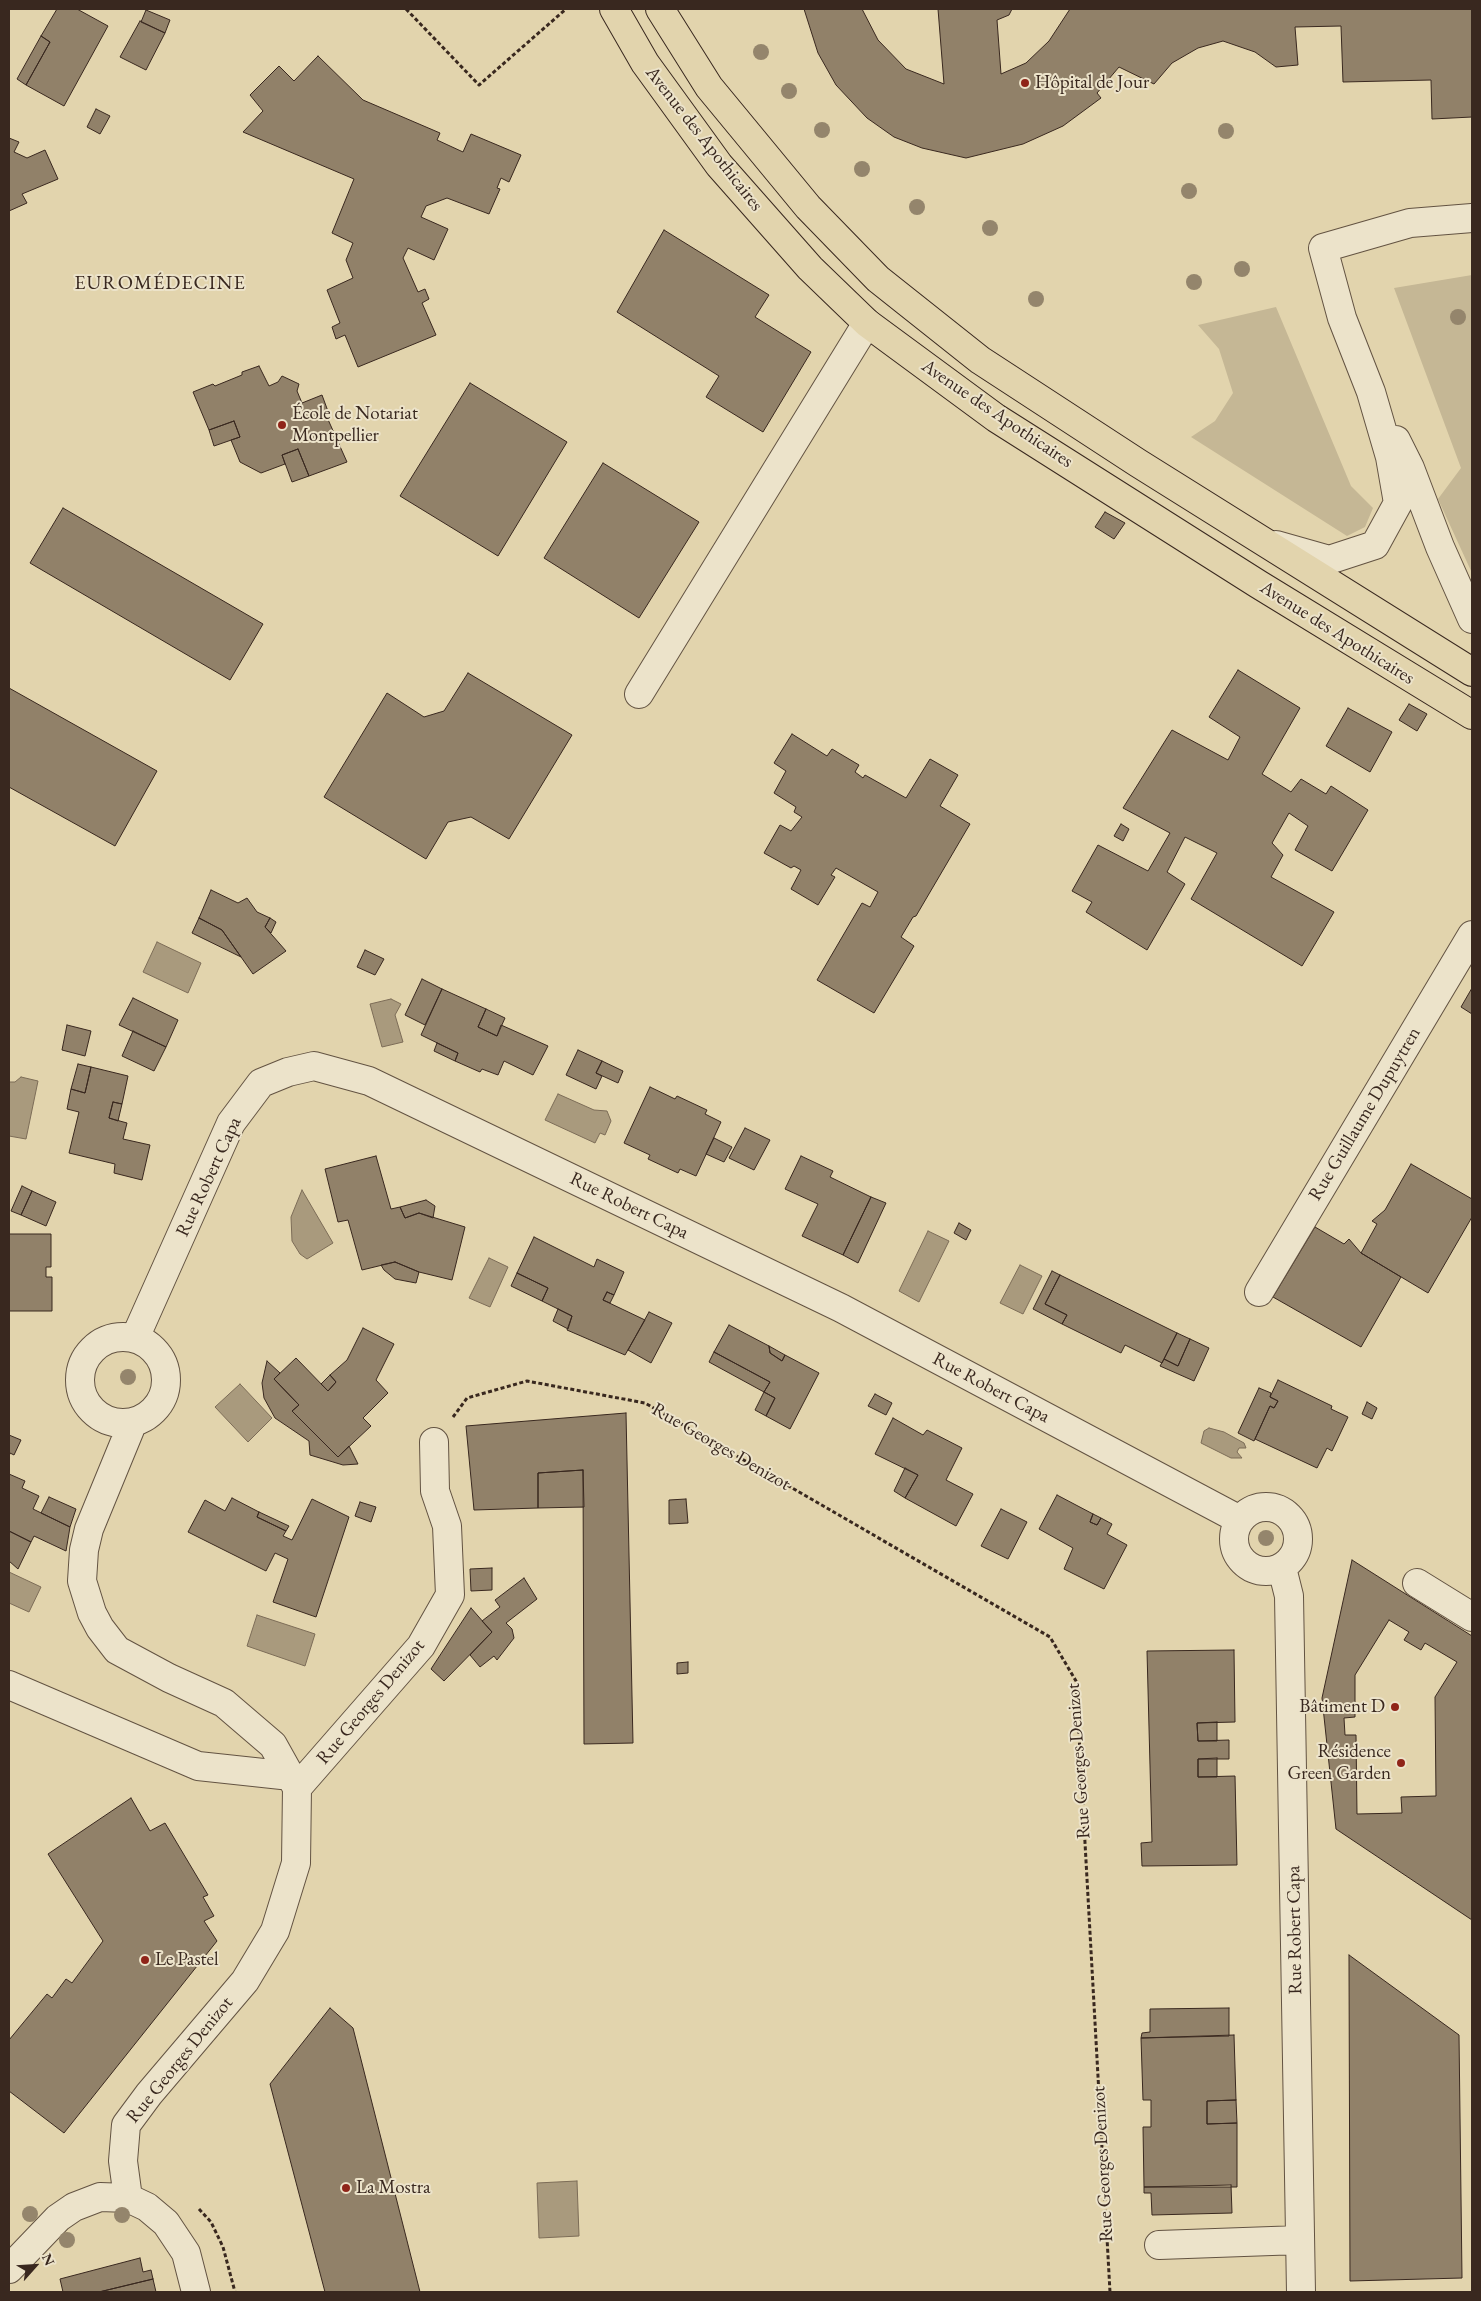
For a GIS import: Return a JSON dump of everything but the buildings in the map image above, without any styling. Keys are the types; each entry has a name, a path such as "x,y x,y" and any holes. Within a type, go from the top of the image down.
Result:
{"main road":[{"name":"Avenue des Apothicaires","path":"614,9 645,63 719,165 810,268 867,323 996,418 1258,584 1472,715"},
{"name":"Avenue des Apothicaires","path":"660,9 708,87 808,207 878,279 980,360 1138,463 1472,672"}],"street":[{"path":"1264,541 1329,560 1374,545 1398,503 1390,457 1371,392 1342,318 1323,248 1410,223 1472,218"},
{"path":"639,694 867,323"},
{"path":"1371,392 1410,468 1440,547 1472,619"},
{"name":"Rue Guillaume Dupuytren","path":"1259,1292 1472,935"},
{"name":"Rue Robert Capa","path":"135,1338 231,1123 260,1083 288,1072 314,1066 369,1081 841,1308 1240,1520"},
{"path":"124,1336 135,1338 148,1344 158,1354 164,1367 166,1381 163,1395 157,1406 146,1416 133,1422 110,1421 92,1409 85,1400 80,1378 82,1367 86,1357 102,1341 124,1336"},
{"path":"133,1422 89,1529 84,1550 82,1581 92,1613 100,1628 117,1650 169,1678 224,1704 273,1745 294,1782"},
{"name":"Rue Georges Denizot","path":"128,2198 123,2161 126,2125 173,2064 245,1981 275,1931 296,1863 294,1782 421,1646 450,1595 448,1526 435,1491 434,1442"},
{"path":"1267,1507 1287,1514 1296,1527 1298,1542 1296,1553 1282,1568 1261,1571 1251,1568 1242,1561 1234,1541 1235,1530 1240,1520 1248,1513 1267,1507"},
{"name":"Rue Robert Capa","path":"1282,1568 1289,1596 1301,2292"},
{"path":"1418,1583 1472,1617"},
{"path":"9,1686 198,1766 294,1782"},
{"path":"9,2269 58,2218 74,2207 100,2197 128,2198 147,2207 166,2224 186,2253 196,2292"},
{"path":"1159,2245 1300,2240"}],"path":[{"path":"406,9 479,85 566,9"},
{"name":"Rue Georges Denizot","path":"434,1442 467,1398 527,1381 645,1402 1050,1637 1076,1681 1110,2292"},
{"path":"211,2222 223,2247 235,2292"}],"shaded area":[{"path":"1472,275 1472,573 1438,499 1461,468 1394,288"},
{"path":"1276,307 1351,486 1373,508 1365,527 1347,536 1191,437 1215,421 1233,393 1219,349 1198,325"},
{"path":"157,942 201,963 188,993 143,972"},
{"path":"391,999 401,1004 395,1015 403,1042 382,1047 370,1004"},
{"path":"21,1077 38,1081 26,1139 9,1136 9,1082 15,1082"},
{"path":"558,1094 594,1110 607,1111 611,1121 605,1135 600,1133 595,1143 545,1120"},
{"path":"302,1190 333,1243 307,1259 300,1254 292,1241 291,1217"},
{"path":"928,1231 949,1241 919,1302 899,1291"},
{"path":"489,1258 508,1267 490,1307 469,1298"},
{"path":"1020,1265 1042,1276 1023,1314 1000,1303"},
{"path":"240,1384 272,1418 248,1442 215,1407"},
{"path":"1209,1428 1224,1432 1244,1443 1246,1448 1239,1448 1237,1452 1242,1458 1231,1458 1201,1443 1204,1431"},
{"path":"9,1572 41,1587 29,1612 9,1603"},
{"path":"257,1615 315,1634 305,1666 247,1646"},
{"path":"577,2181 579,2236 539,2238 537,2183"}],"place":[{"name":"Hôpital de Jour","path":"1025,83"},
{"name":"École de Notariat Montpellier","path":"282,425"},
{"name":"Bâtiment D","path":"1395,1707"},
{"name":"Résidence Green Garden","path":"1401,1763"},
{"name":"Le Pastel","path":"145,1960"},
{"name":"La Mostra","path":"346,2188"}],"district":[{"name":"EUROMÉDECINE","path":"160,284"}]}
